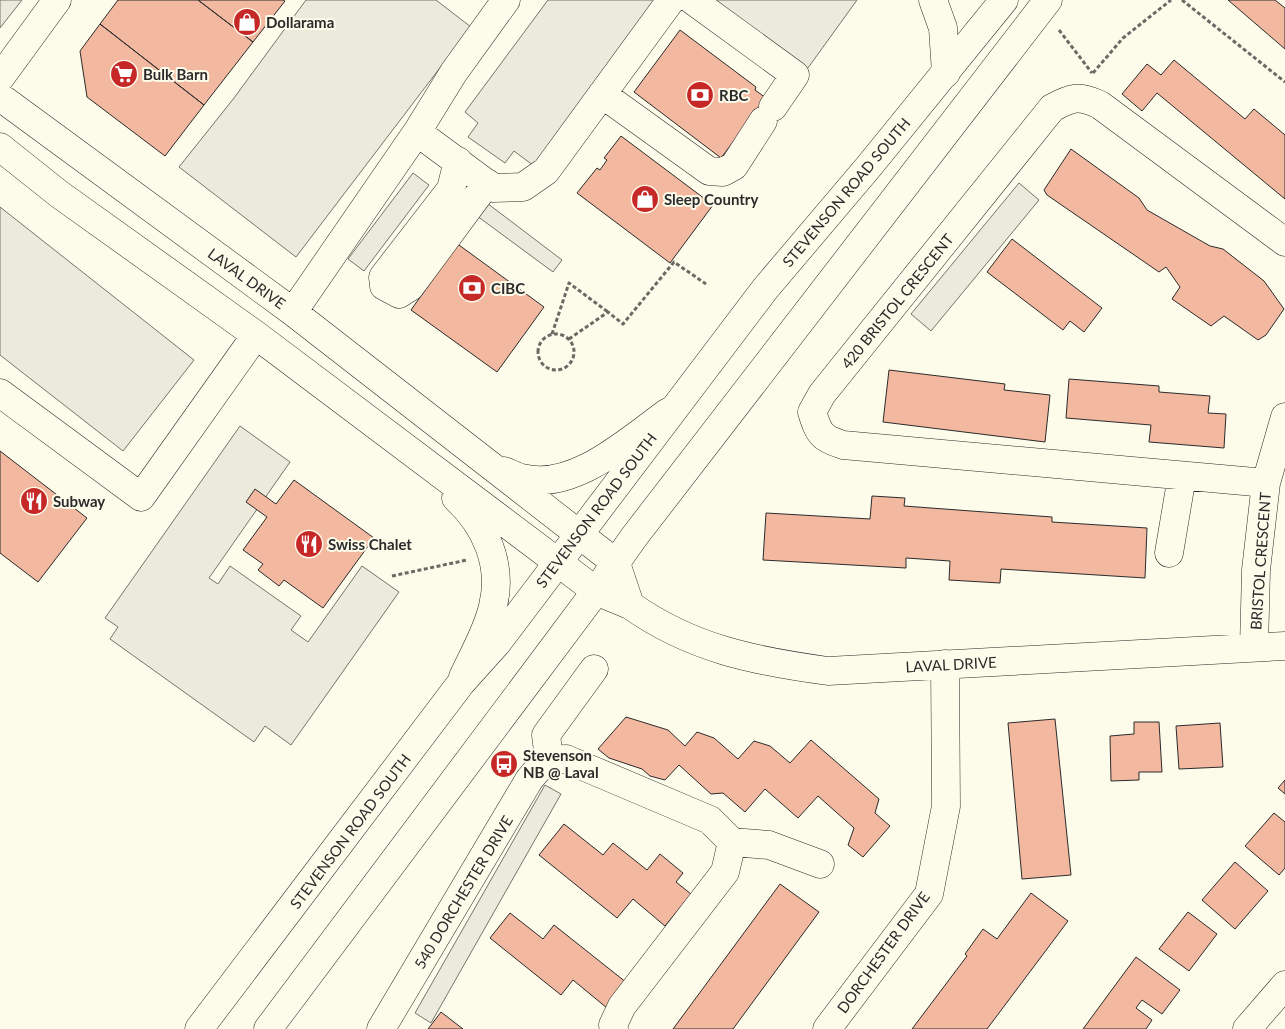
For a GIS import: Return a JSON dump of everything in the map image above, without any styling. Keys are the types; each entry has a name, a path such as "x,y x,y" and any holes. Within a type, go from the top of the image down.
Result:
{"street":[{"path":"0,78 58,0"},
{"path":"293,312 417,132 454,72 506,0"},
{"path":"417,132 492,188 523,187 546,171 671,0"},
{"path":"602,94 709,171 723,172 734,166 795,75 692,0"},
{"path":"933,0 943,28 946,73"},
{"name":"STEVENSON ROAD SOUTH","path":"199,1029 461,683 496,643 765,289 946,73 1004,0"},
{"path":"268,1029 730,410 1048,0"},
{"name":"LAVAL DRIVE","path":"0,97 293,312 616,563"},
{"path":"1071,98 1087,99 1100,105 1285,242"},
{"name":"420 BRISTOL CRESCENT","path":"1071,98 1052,108 822,394 812,412 817,429 826,440 843,445 1266,483"},
{"name":"LAVAL DRIVE","path":"0,147 67,200 256,335 596,591 630,605 676,634 718,649 775,664 828,670 1285,646"},
{"path":"458,161 450,189 383,277 384,286 400,294 410,287 487,183"},
{"path":"0,393 141,497 256,335"},
{"name":"LAVAL DRIVE","path":"489,464 523,479 553,479 574,474 599,462 673,409"},
{"name":"BRISTOL CRESCENT","path":"1254,647 1256,570 1266,483 1285,417"},
{"name":"LAVAL DRIVE","path":"398,442 465,506 487,537 496,574 494,606 461,683"},
{"path":"1169,553 1182,476"},
{"path":"616,563 630,605"},
{"name":"DORCHESTER DRIVE","path":"827,1029 929,894 946,806 945,664"},
{"path":"594,670 546,735 550,760 566,760 710,820 732,842 769,845 820,864"},
{"name":"540 DORCHESTER DRIVE","path":"381,1029 529,780 539,767 550,760"},
{"path":"614,1029 613,1025 622,1006 725,872 732,842"},
{"path":"1247,1029 1285,985"}],"path":[{"path":"1071,98 1123,38 1171,0"},
{"path":"1182,0 1285,82"},
{"path":"1057,28 1092,73"},
{"path":"552,334 569,283 624,324 674,262 706,284"},
{"path":"568,339 608,312"},
{"path":"552,334 564,335 568,339 574,349 572,361 563,369 551,369 541,362 538,351 542,340 552,334"},
{"path":"392,576 470,560"}],"shaded area":[{"path":"0,0 22,0 0,28"},
{"path":"306,0 436,0 471,27 296,257 179,167 234,98"},
{"path":"548,0 662,0 538,169 514,151 505,163 468,137 478,123 465,112"},
{"path":"694,0 857,0 800,79"},
{"path":"413,173 429,185 364,271 348,259"},
{"path":"1019,183 1039,200 931,331 911,314"},
{"path":"483,200 562,260 553,272 473,213"},
{"path":"0,207 194,360 123,451 0,355"},
{"path":"240,426 290,462 209,578 218,584 230,566 301,616 291,630 308,642 362,566 399,592 291,745 265,726 254,742 110,639 118,627 105,618"},
{"path":"545,785 561,794 431,1023 415,1013"}],"building":[{"path":"118,0 198,0 253,42 204,105 100,24"},
{"name":"Dollarama","path":"198,0 283,0 285,1 253,42"},
{"path":"1228,0 1275,0 1285,8 1285,49"},
{"name":"Bulk Barn","path":"100,24 204,105 165,156 87,97 80,51"},
{"name":"RBC","path":"680,30 756,87 755,90 766,98 770,127 754,114 721,158 634,92"},
{"path":"1174,60 1245,119 1254,109 1285,135 1285,199 1157,93 1142,111 1122,94 1147,64 1161,75"},
{"name":"Sleep Country","path":"621,136 713,205 670,263 577,193 597,168 600,170 607,160 604,158"},
{"path":"1071,149 1139,198 1147,210 1210,246 1223,249 1264,281 1284,309 1266,335 1258,340 1224,316 1211,326 1172,299 1180,287 1166,267 1159,272 1047,195 1044,190"},
{"name":"CIBC","path":"437,229 544,307 497,372 411,310 440,269"},
{"path":"1012,239 1102,308 1084,332 1070,321 1063,330 987,272"},
{"path":"889,370 1005,384 1004,390 1050,395 1045,442 883,422"},
{"path":"1069,379 1159,386 1159,392 1210,396 1208,413 1226,414 1224,448 1149,442 1151,425 1066,418"},
{"path":"0,451 87,518 38,582 0,553"},
{"name":"Swiss Chalet","path":"294,480 374,538 323,608 284,580 279,586 258,570 263,564 243,550 267,517 246,502 255,489 276,504"},
{"path":"872,496 905,498 904,506 1052,517 1052,522 1147,528 1145,578 1001,569 1000,583 949,580 950,561 906,558 906,568 763,560 766,513 870,519"},
{"path":"626,717 668,730 685,746 697,732 714,738 738,759 754,741 770,746 790,763 811,740 879,799 875,813 890,826 863,857 848,845 854,828 818,796 798,818 765,789 745,812 723,793 711,794 679,765 665,780 650,776 642,769 609,758 598,749"},
{"path":"1055,719 1071,875 1022,879 1008,723"},
{"path":"1134,722 1159,722 1162,772 1139,772 1139,780 1111,781 1110,736 1134,734"},
{"path":"1220,723 1223,767 1179,769 1176,726"},
{"path":"1285,780 1285,794 1278,788"},
{"path":"1274,813 1285,822 1285,868 1279,875 1245,846"},
{"path":"564,824 603,855 613,843 647,870 660,854 683,873 676,882 691,894 665,926 633,899 617,918 539,855"},
{"path":"1235,862 1268,891 1235,929 1202,900"},
{"path":"780,884 819,912 733,1029 673,1029"},
{"path":"1031,893 1068,921 987,1029 912,1029 967,956 965,954 983,929 997,939"},
{"path":"1188,912 1217,934 1189,971 1159,949"},
{"path":"510,913 543,939 554,925 627,983 607,1008 573,980 561,995 490,938"},
{"path":"1136,957 1180,990 1162,1014 1142,1000 1136,1008 1152,1020 1146,1029 1083,1029"},
{"path":"441,1012 463,1029 428,1029"}],"place":[{"name":"Dollarama","path":"247,22"},
{"name":"Bulk Barn","path":"124,74"},
{"name":"RBC","path":"700,95"},
{"name":"Sleep Country","path":"645,199"},
{"name":"CIBC","path":"472,288"},
{"name":"Subway","path":"34,501"},
{"name":"Swiss Chalet","path":"309,544"},
{"name":"Stevenson NB @ Laval","path":"504,764"}]}
